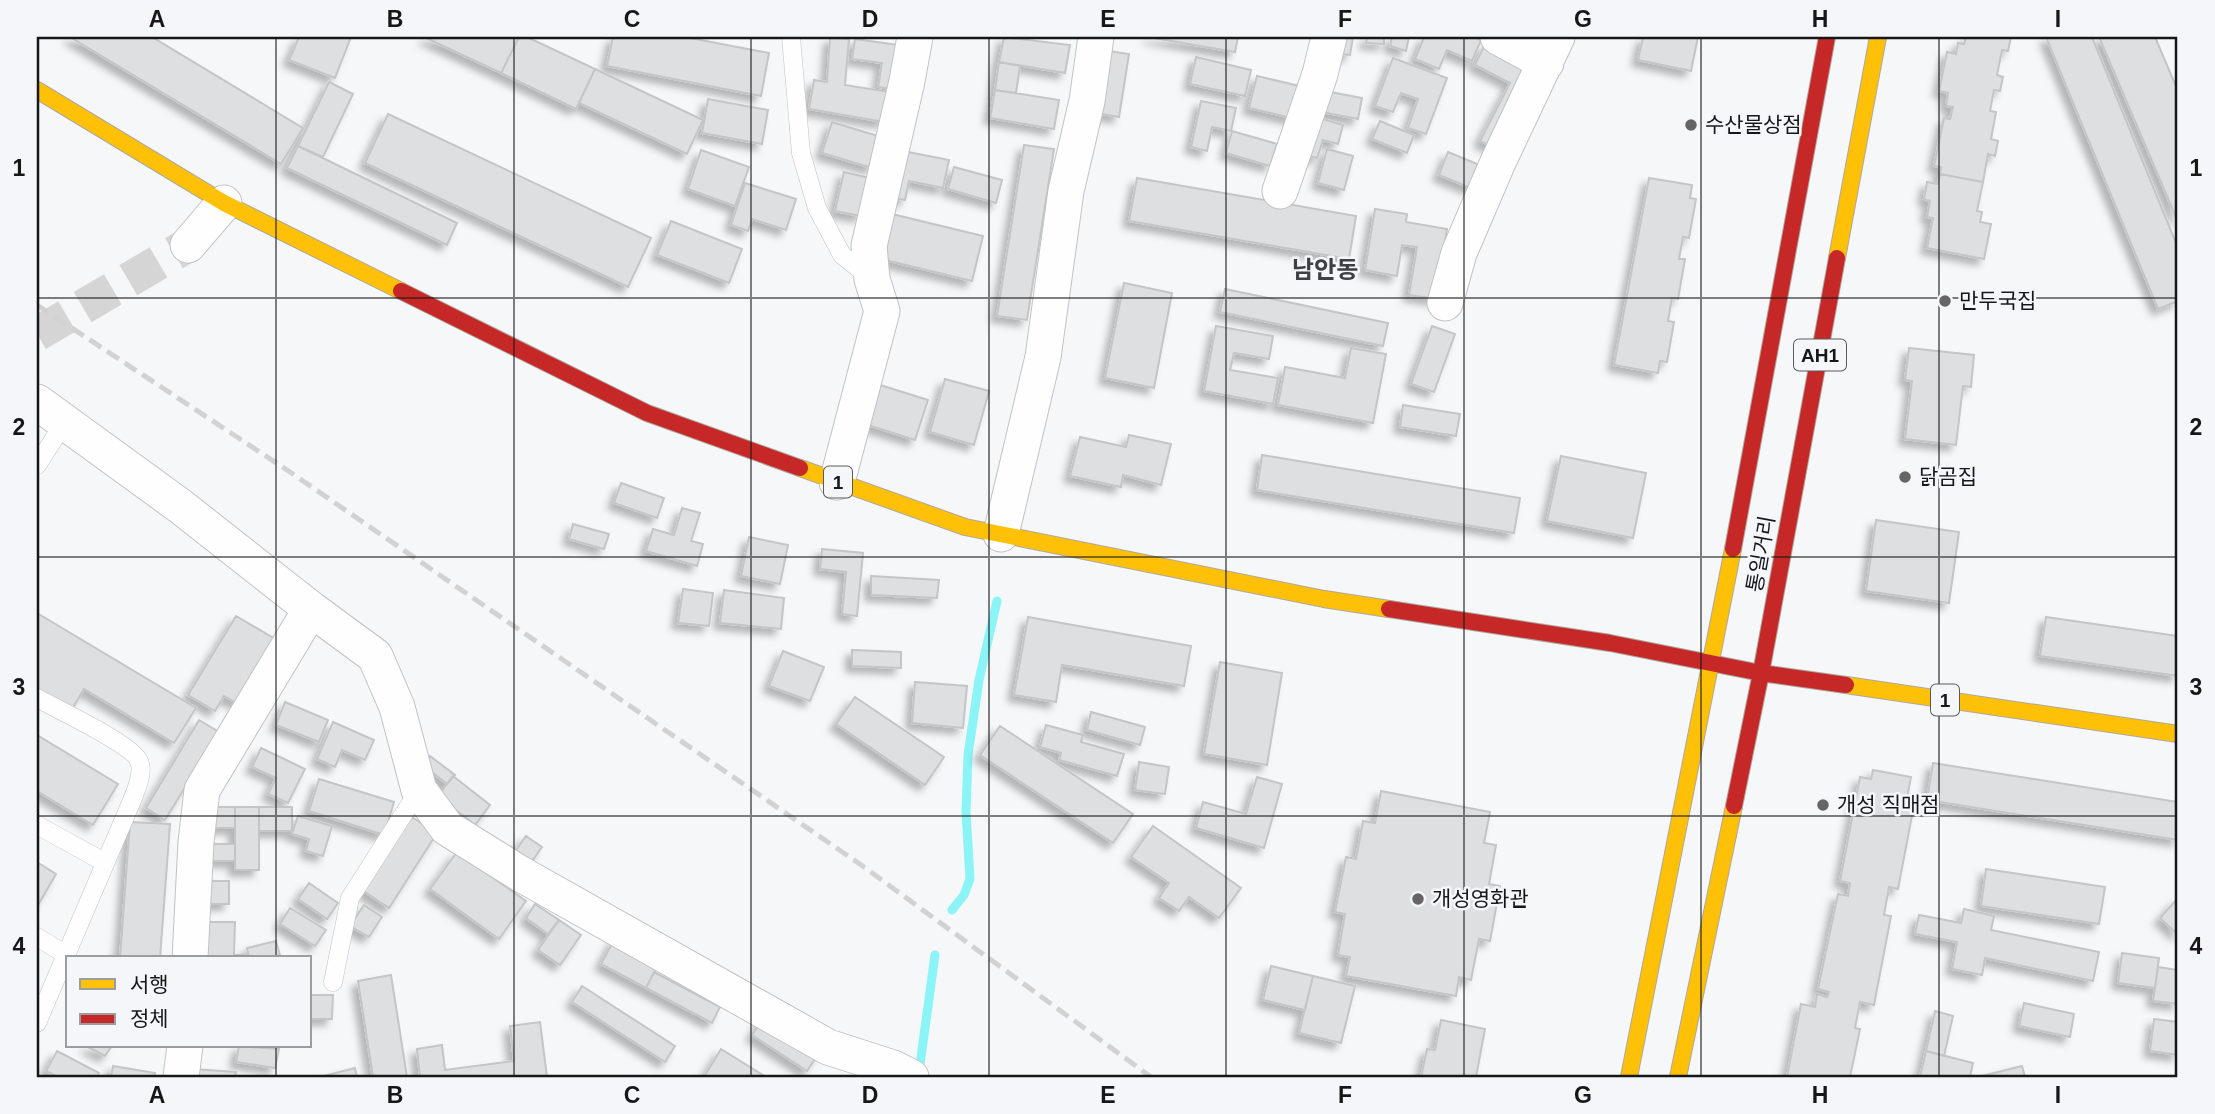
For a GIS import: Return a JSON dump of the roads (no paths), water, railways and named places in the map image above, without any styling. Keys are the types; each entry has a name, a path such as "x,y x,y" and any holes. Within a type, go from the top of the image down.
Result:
{"main road":[{"name":"통일거리","path":"1629,1077 1712,663 1827,37"},
{"name":"통일거리","path":"1678,1077 1761,673 1878,37"},
{"name":"1","path":"37,90 225,202 647,413 965,527 1324,599 1610,643 1761,673 2178,734"}],"street":[{"path":"838,482 882,311 872,279 869,246 915,37"},
{"path":"1001,534 1043,357 1066,191 1087,101 1096,37"},
{"path":"1280,191 1320,74 1329,37"},
{"path":"1445,303 1459,253 1498,162 1552,50 1498,37"},
{"path":"188,245 225,202"},
{"path":"37,402 180,506 375,656 397,707 419,790 447,828 530,880 828,1047 893,1068 911,1077"},
{"path":"190,956 196,842 202,790 311,609"},
{"path":"181,1077 185,1048"}],"lane":[{"path":"791,37 801,153 817,208 842,255 872,279"},
{"path":"37,465 65,422"},
{"path":"37,698 128,748 139,761 140,776 37,1023"},
{"path":"334,982 350,898 419,790"},
{"path":"37,825 104,862"},
{"path":"37,937 65,954"}],"waterway":[{"path":"952,910 964,895 970,879 966,812 968,755 979,680 997,601"},
{"path":"919,1072 935,955"}],"tunnel":[{"path":"37,334 188,245"}],"railway":[{"path":"37,305 290,472 864,867 1151,1077"}],"place":[{"name":"수산물상점","path":"1691,125"},
{"name":"만두국집","path":"1945,301"},
{"name":"닭곰집","path":"1905,477"},
{"name":"개성 직매점","path":"1823,805"},
{"name":"개성영화관","path":"1418,899"}],"district":[{"name":"남안동","path":"1325,270"}]}
